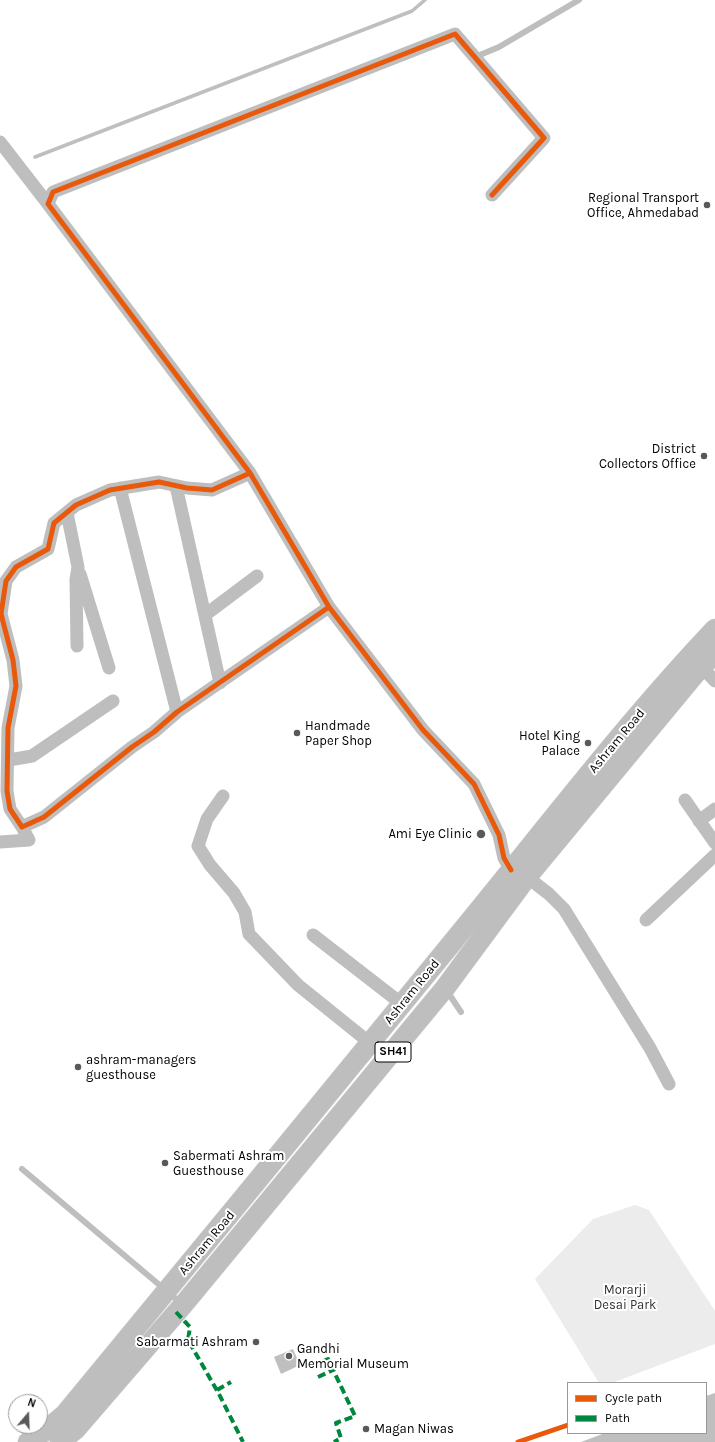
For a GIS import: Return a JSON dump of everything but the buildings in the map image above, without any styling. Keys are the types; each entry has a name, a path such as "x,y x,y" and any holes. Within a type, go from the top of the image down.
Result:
{"main road":[{"name":"Ashram Road","path":"46,1440 65,1414 402,1004 705,664 715,629"},
{"name":"Ashram Road","path":"46,1440 76,1429 183,1305 445,988 519,874"}],"street":[{"path":"48,204 53,192 455,34 544,138 492,195"},
{"path":"0,142 250,473 329,607 424,730 474,784 499,835 504,858 519,874 549,894 568,916 650,1048 669,1084"},
{"path":"0,842 29,840 10,809 7,791 9,760 8,728 16,686 13,660 2,614 6,581 16,567 48,549 54,523 76,505 110,490 159,482 176,486 212,490 250,473"},
{"path":"176,486 220,683"},
{"path":"120,488 177,712"},
{"path":"67,513 78,567 109,668"},
{"path":"78,567 76,579 78,646"},
{"path":"205,615 258,576"},
{"path":"22,827 44,817 132,747 154,732 177,712 329,607"},
{"path":"9,760 32,756 113,701"},
{"path":"223,796 207,820 198,846 210,865 234,893 245,912 249,934 298,985 370,1043"},
{"path":"685,800 715,843"},
{"path":"699,820 715,809"},
{"path":"646,920 715,855"},
{"path":"313,935 402,1004"}],"lane":[{"path":"475,57 499,47 579,0"},
{"path":"445,988 461,1012"},
{"path":"22,1169 183,1305"}],"green space":[{"name":"Morarji Desai Park","path":"635,1205 649,1210 715,1311 715,1344 615,1382 598,1382 535,1279 593,1219"}],"shaded area":[{"path":"293,1349 300,1365 281,1374 274,1357"},
{"path":"715,1393 715,1442 581,1442 602,1434 707,1434 707,1396"}],"waterway":[{"path":"35,157 412,11 425,0"}],"marked path":[{"path":"176,1312 190,1327 188,1340 219,1394 243,1442"},
{"path":"312,1367 328,1359 355,1416 336,1423 341,1438 334,1442"},
{"path":"318,1377 333,1370"},
{"path":"217,1390 231,1382"}],"cycle path":[{"path":"492,195 544,138 455,34 53,192 48,204 250,473 329,607 423,730 474,784 499,835 504,858 511,870"},
{"path":"250,473 212,490 187,488 159,482 110,490 76,505 54,523 48,549 16,567 6,581 1,614 13,660 16,686 8,728 7,791 10,809 22,827 44,817 132,747 154,732 177,712 329,607"},
{"path":"518,1442 567,1425"}],"place":[{"name":"Regional Transport Office, Ahmedabad","path":"707,205"},
{"name":"District Collectors Office","path":"704,456"},
{"name":"Handmade Paper Shop","path":"297,733"},
{"name":"Hotel King Palace","path":"588,743"},
{"name":"Ami Eye Clinic","path":"481,834"},
{"name":"ashram-managers guesthouse","path":"78,1067"},
{"name":"Sabermati Ashram Guesthouse","path":"165,1163"},
{"name":"Sabarmati Ashram","path":"256,1342"},
{"name":"Gandhi Memorial Museum","path":"289,1356"},
{"name":"Magan Niwas","path":"366,1429"}]}
